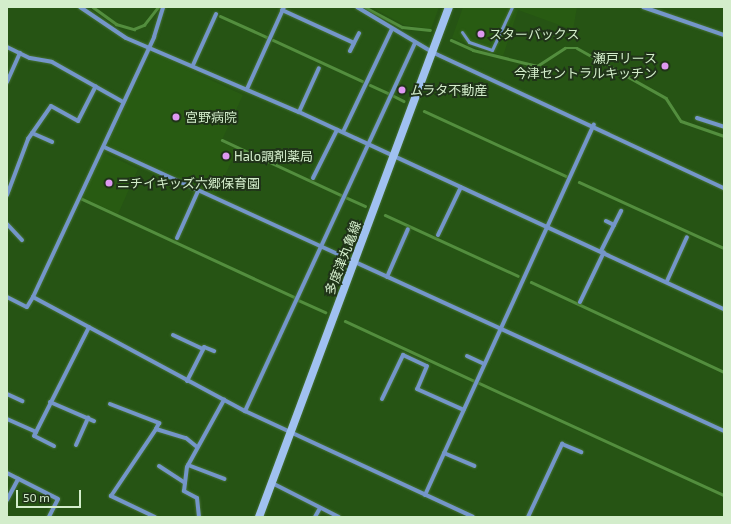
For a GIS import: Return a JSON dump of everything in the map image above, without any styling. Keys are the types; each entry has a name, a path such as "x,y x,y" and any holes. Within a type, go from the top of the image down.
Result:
{"main road":[{"name":"多度津丸亀線","path":"259,517 355,260 396,158 449,7"}],"street":[{"path":"80,7 126,38 148,46 300,112 548,228 603,251 724,309"},
{"path":"7,297 27,307 33,297 104,147 148,46 163,7"},
{"path":"357,7 434,53 594,125 724,188"},
{"path":"643,7 724,35"},
{"path":"247,89 283,9 354,43"},
{"path":"193,66 216,14"},
{"path":"343,132 392,29"},
{"path":"350,51 359,33"},
{"path":"245,411 415,43"},
{"path":"7,47 20,53 52,62 123,102"},
{"path":"7,82 20,53"},
{"path":"300,112 320,68"},
{"path":"7,195 32,134 51,106 78,120 96,86"},
{"path":"697,118 724,127"},
{"path":"425,495 499,330 548,228 594,125"},
{"path":"313,178 337,130"},
{"path":"32,134 52,142"},
{"path":"104,147 355,260 387,277 499,330 724,431"},
{"path":"438,235 461,187"},
{"path":"177,238 198,190"},
{"path":"580,302 620,211"},
{"path":"606,221 614,225"},
{"path":"7,224 22,240"},
{"path":"387,277 408,229"},
{"path":"667,281 687,237"},
{"path":"33,297 245,411 472,517"},
{"path":"54,446 34,436 89,327"},
{"path":"173,335 203,349 214,352"},
{"path":"187,381 203,349"},
{"path":"382,399 403,356 427,366 417,389 464,410"},
{"path":"467,356 484,364"},
{"path":"7,394 22,401"},
{"path":"199,517 197,498 184,491 188,465 196,446 224,400"},
{"path":"50,402 94,421"},
{"path":"110,404 159,423 111,496 154,517"},
{"path":"76,445 88,418"},
{"path":"7,419 36,432"},
{"path":"156,429 186,438 196,446"},
{"path":"528,517 562,444 581,452"},
{"path":"444,453 474,466"},
{"path":"188,465 224,479"},
{"path":"159,466 185,483"},
{"path":"7,473 58,499 48,517"},
{"path":"7,500 18,479"},
{"path":"272,483 339,517"},
{"path":"315,517 320,508"}],"lane":[{"path":"462,32 468,42 492,50 512,7"}],"shaded area":[{"path":"371,7 439,7 431,29 404,25"},
{"path":"463,7 577,7 573,30 518,10 503,56 452,38"},
{"name":"宮野病院","path":"152,52 243,95 221,142 237,149 216,195 110,146 108,141"},
{"name":"ニチイキッズ六郷保育園","path":"101,151 138,169 118,214 80,197"}],"waterway":[{"path":"93,7 116,24 134,29 144,25 158,7"},
{"path":"365,7 402,27 430,30"},
{"path":"220,16 267,37"},
{"path":"273,40 362,81"},
{"path":"451,40 473,50 537,66 565,48 577,48 666,98 681,121 724,136"},
{"path":"370,85 388,93"},
{"path":"392,95 404,101"},
{"path":"424,111 566,176"},
{"path":"222,140 341,195"},
{"path":"579,182 724,248"},
{"path":"345,197 365,206"},
{"path":"80,198 294,297"},
{"path":"385,215 518,276"},
{"path":"531,282 724,372"},
{"path":"298,300 325,312"},
{"path":"345,321 474,381"},
{"path":"479,383 724,495"}],"place":[{"name":"スターバックス","path":"481,34"},
{"name":"瀬戸リース 今津セントラルキッチン","path":"665,66"},
{"name":"ムラタ不動産","path":"402,90"},
{"name":"宮野病院","path":"176,117"},
{"name":"Halo調剤薬局","path":"226,156"},
{"name":"ニチイキッズ六郷保育園","path":"109,183"}]}
